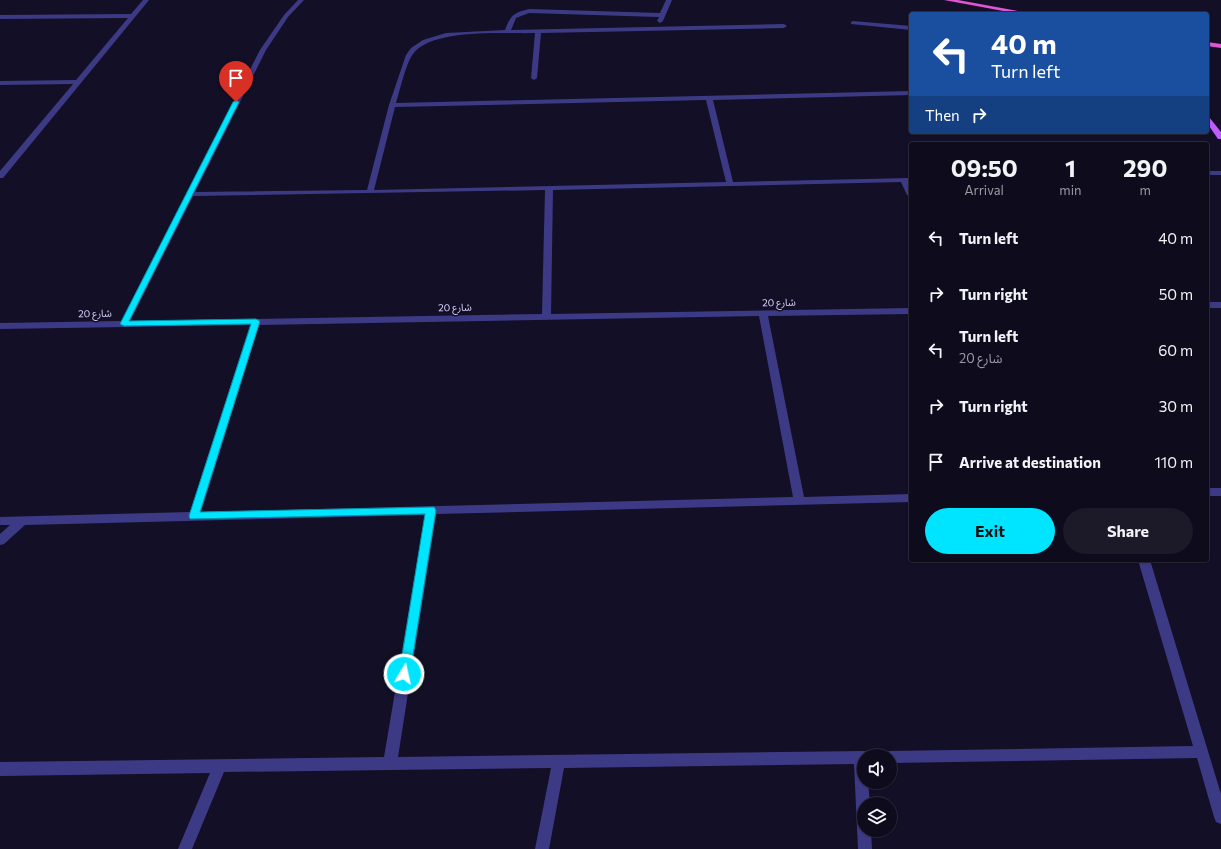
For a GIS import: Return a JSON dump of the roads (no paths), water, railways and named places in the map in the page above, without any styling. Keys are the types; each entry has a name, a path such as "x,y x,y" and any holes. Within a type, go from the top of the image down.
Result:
{"highway":[{"path":"947,0 1019,12"},
{"path":"1209,44 1221,46"}],"main road":[{"path":"1209,121 1221,137"}],"street":[{"path":"0,176 131,16 146,0"},
{"path":"124,324 263,50 286,16 301,0"},
{"path":"657,29 669,0"},
{"path":"507,32 513,17 529,11 663,15"},
{"path":"0,18 131,16"},
{"path":"853,23 909,28"},
{"path":"370,192 392,105 409,55 419,45 427,40 448,34 784,26"},
{"path":"534,78 538,31"},
{"path":"0,83 77,82"},
{"path":"392,105 909,94"},
{"path":"709,98 730,184"},
{"path":"1209,173 1221,173"},
{"path":"189,194 370,192 908,180"},
{"path":"546,317 549,187"},
{"path":"1209,305 1221,305"},
{"name":"شارع 20","path":"0,326 909,311"},
{"path":"763,313 799,501"},
{"path":"194,516 256,321"},
{"path":"1209,492 1221,492"},
{"path":"0,521 909,498"},
{"path":"390,764 431,510"},
{"path":"0,541 23,520"},
{"path":"1145,562 1221,817"},
{"path":"897,756 1201,752"},
{"path":"0,769 857,757"},
{"path":"542,849 559,762"},
{"path":"185,849 220,766"},
{"path":"864,837 865,849"}]}
